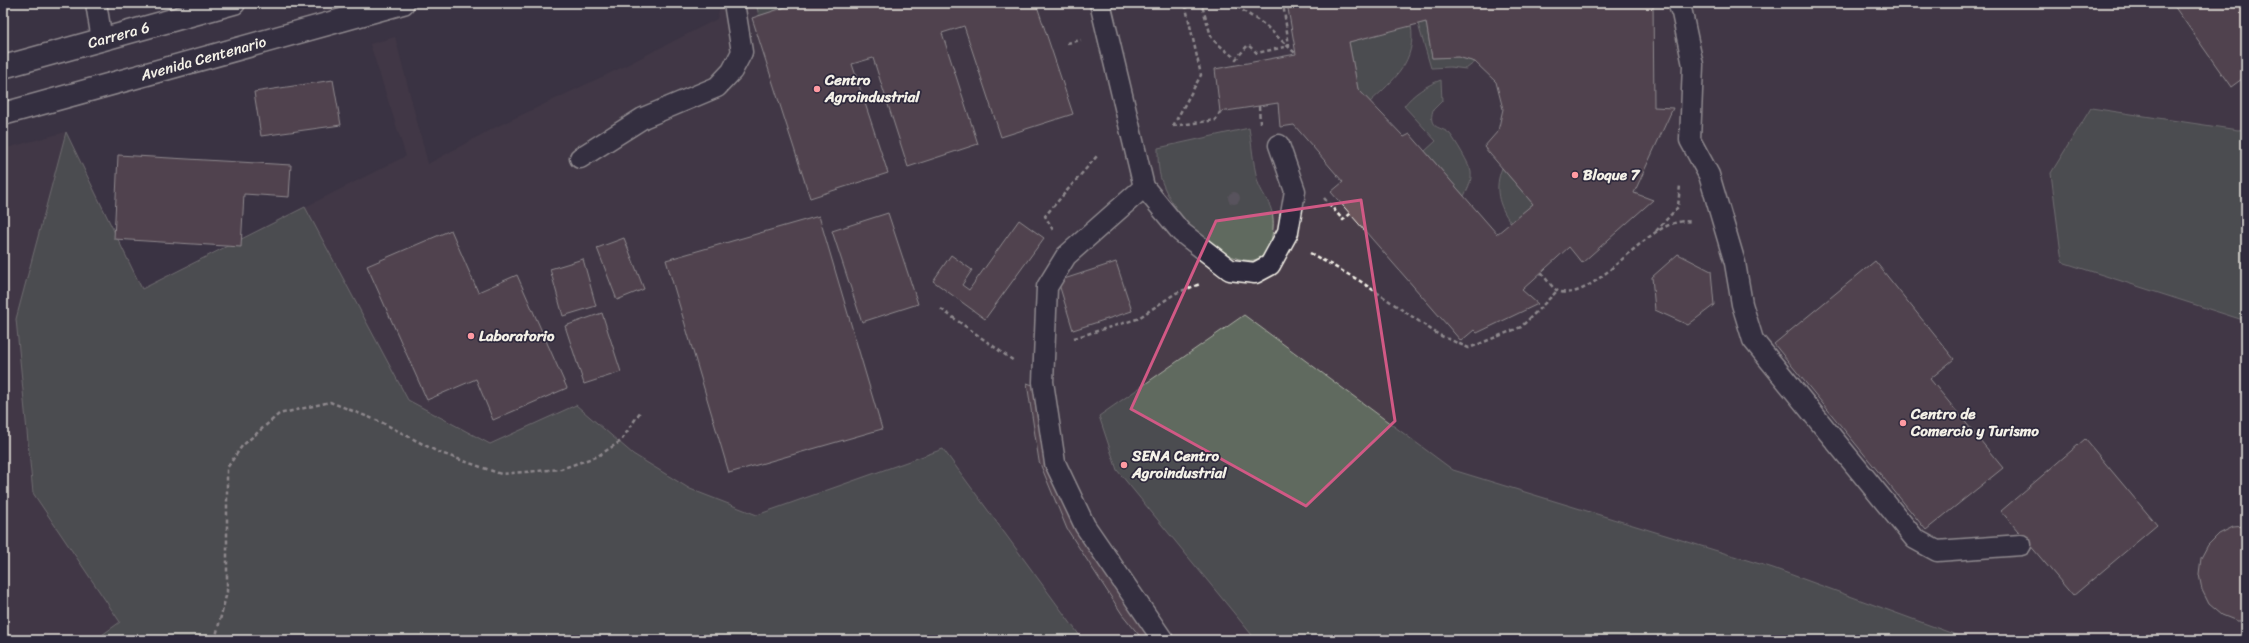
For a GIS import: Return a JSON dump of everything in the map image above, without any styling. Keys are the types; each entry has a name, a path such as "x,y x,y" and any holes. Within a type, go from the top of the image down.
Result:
{"main road":[{"name":"Carrera 6","path":"3,67 234,3"},
{"name":"Avenida Centenario","path":"3,114 403,3"}],"lane":[{"path":"96,3 102,40"},
{"path":"580,158 643,118 717,87 732,71 742,52 734,3"},
{"path":"1100,3 1144,187 1181,232 1230,270 1255,273 1270,265 1288,232 1294,191 1279,145"},
{"path":"1678,3 1682,13 1693,65 1690,140 1709,176 1735,263 1742,304 1753,340 1915,539 1937,550 2021,545"},
{"path":"1144,187 1066,256 1047,286 1043,382 1055,463 1085,526 1163,640"}],"path":[{"path":"1185,3 1201,75 1173,126 1216,120 1220,112"},
{"path":"1197,3 1203,9 1212,39 1236,59 1248,45 1257,53 1289,46"},
{"path":"1231,3 1265,25 1296,54"},
{"path":"1283,3 1289,46"},
{"path":"1541,274 1558,290 1575,293 1591,284 1655,233 1678,207 1681,176 1690,140"},
{"path":"1045,216 1097,156"},
{"path":"1328,202 1343,220 1350,214"},
{"path":"1655,233 1683,220 1699,224"},
{"path":"1288,232 1313,256 1360,281 1439,335 1469,348 1521,328 1558,290"},
{"path":"1044,346 1137,319 1176,293 1230,270"},
{"path":"941,309 1043,382"},
{"path":"215,640 227,592 227,468 242,446 279,414 330,402 381,422 438,452 501,474 561,469 598,456 621,441 640,412"}],"highlighted area":[{"path":"1361,200 1395,421 1306,506 1131,409 1216,221"}],"shaded area":[{"name":"SENA Centro Agroindustrial","path":"721,3 2246,3 2246,640 3,640 3,149 66,132 143,289 406,156 370,44 395,37 428,164 492,129 623,67 717,19"}],"green space":[{"path":"756,3 798,3 759,16"},
{"path":"1426,22 1432,58 1458,57 1475,62 1466,69 1450,67 1431,68 1418,24"},
{"path":"1411,25 1412,38 1410,49 1402,69 1370,102 1358,89 1349,42"},
{"path":"1441,80 1442,101 1433,110 1432,121 1436,126 1450,134 1470,169 1470,181 1464,196 1425,151 1436,141 1404,106 1421,90"},
{"path":"2091,108 2238,130 2246,129 2246,321 2062,262 2051,173"},
{"path":"1249,128 1254,167 1259,186 1272,212 1273,228 1270,245 1263,256 1253,260 1242,260 1217,249 1205,240 1191,228 1178,211 1166,192 1162,182 1159,168 1158,148"},
{"path":"66,132 142,289 305,207 408,400 490,444 576,405 633,454 690,489 757,515 943,449 1083,640 95,640 120,622 33,493 16,319"},
{"path":"1502,168 1533,204 1511,223 1500,203 1498,182"},
{"path":"1244,315 1453,470 1773,568 1970,640 1256,640 1117,470 1099,416"}],"building":[{"name":"Centro Agroindustrial","path":"798,3 1036,3 1073,114 1001,137 964,26 942,33 978,144 908,167 873,58 852,64 888,173 810,198 752,18"},
{"name":"Bloque 7","path":"1287,3 1653,3 1654,107 1673,108 1634,193 1653,200 1582,263 1569,247 1522,290 1538,304 1477,333 1474,330 1461,341 1331,192 1343,182 1294,125 1280,127 1278,103 1220,112 1215,69 1296,54","holes":["1426,22 1432,58 1458,57 1475,62 1496,82 1503,109 1498,131 1484,147 1533,204 1497,234 1410,134 1404,137 1358,89 1349,42"]},
{"path":"2172,3 2240,3 2246,11 2246,76 2231,87"},
{"path":"333,80 341,125 261,136 254,92"},
{"path":"118,155 291,165 289,197 244,194 241,247 114,239"},
{"path":"888,213 918,304 862,322 832,231"},
{"path":"819,216 882,429 729,473 666,260"},
{"path":"1019,220 1044,238 985,319 933,281 951,255 972,270 962,285 969,290"},
{"name":"Laboratorio","path":"451,230 478,292 517,275 567,388 493,420 476,379 427,400 367,266"},
{"path":"624,238 644,289 617,300 597,248"},
{"path":"1678,254 1711,271 1714,305 1688,325 1655,310 1652,277"},
{"path":"583,259 596,306 563,316 550,269"},
{"name":"Centro de Comercio y Turismo","path":"1875,261 1954,359 1930,379 2003,468 1926,530 1774,344"},
{"path":"1116,262 1132,311 1073,330 1058,281"},
{"path":"602,313 621,372 584,384 565,326"},
{"path":"1027,383 1044,389 1055,463 1163,640 1143,640 1122,614 1067,529 1039,461"},
{"path":"2085,439 2157,525 2073,596 2001,511"},
{"path":"2246,526 2246,621 2237,621 2222,615 2209,604 2202,590 2199,574 2201,558 2208,545 2219,534 2233,527"}],"place":[{"name":"Centro Agroindustrial","path":"817,89"},
{"name":"Bloque 7","path":"1575,175"},
{"name":"Laboratorio","path":"471,336"},
{"name":"Centro de Comercio y Turismo","path":"1903,423"},
{"name":"SENA Centro Agroindustrial","path":"1124,465"}]}
